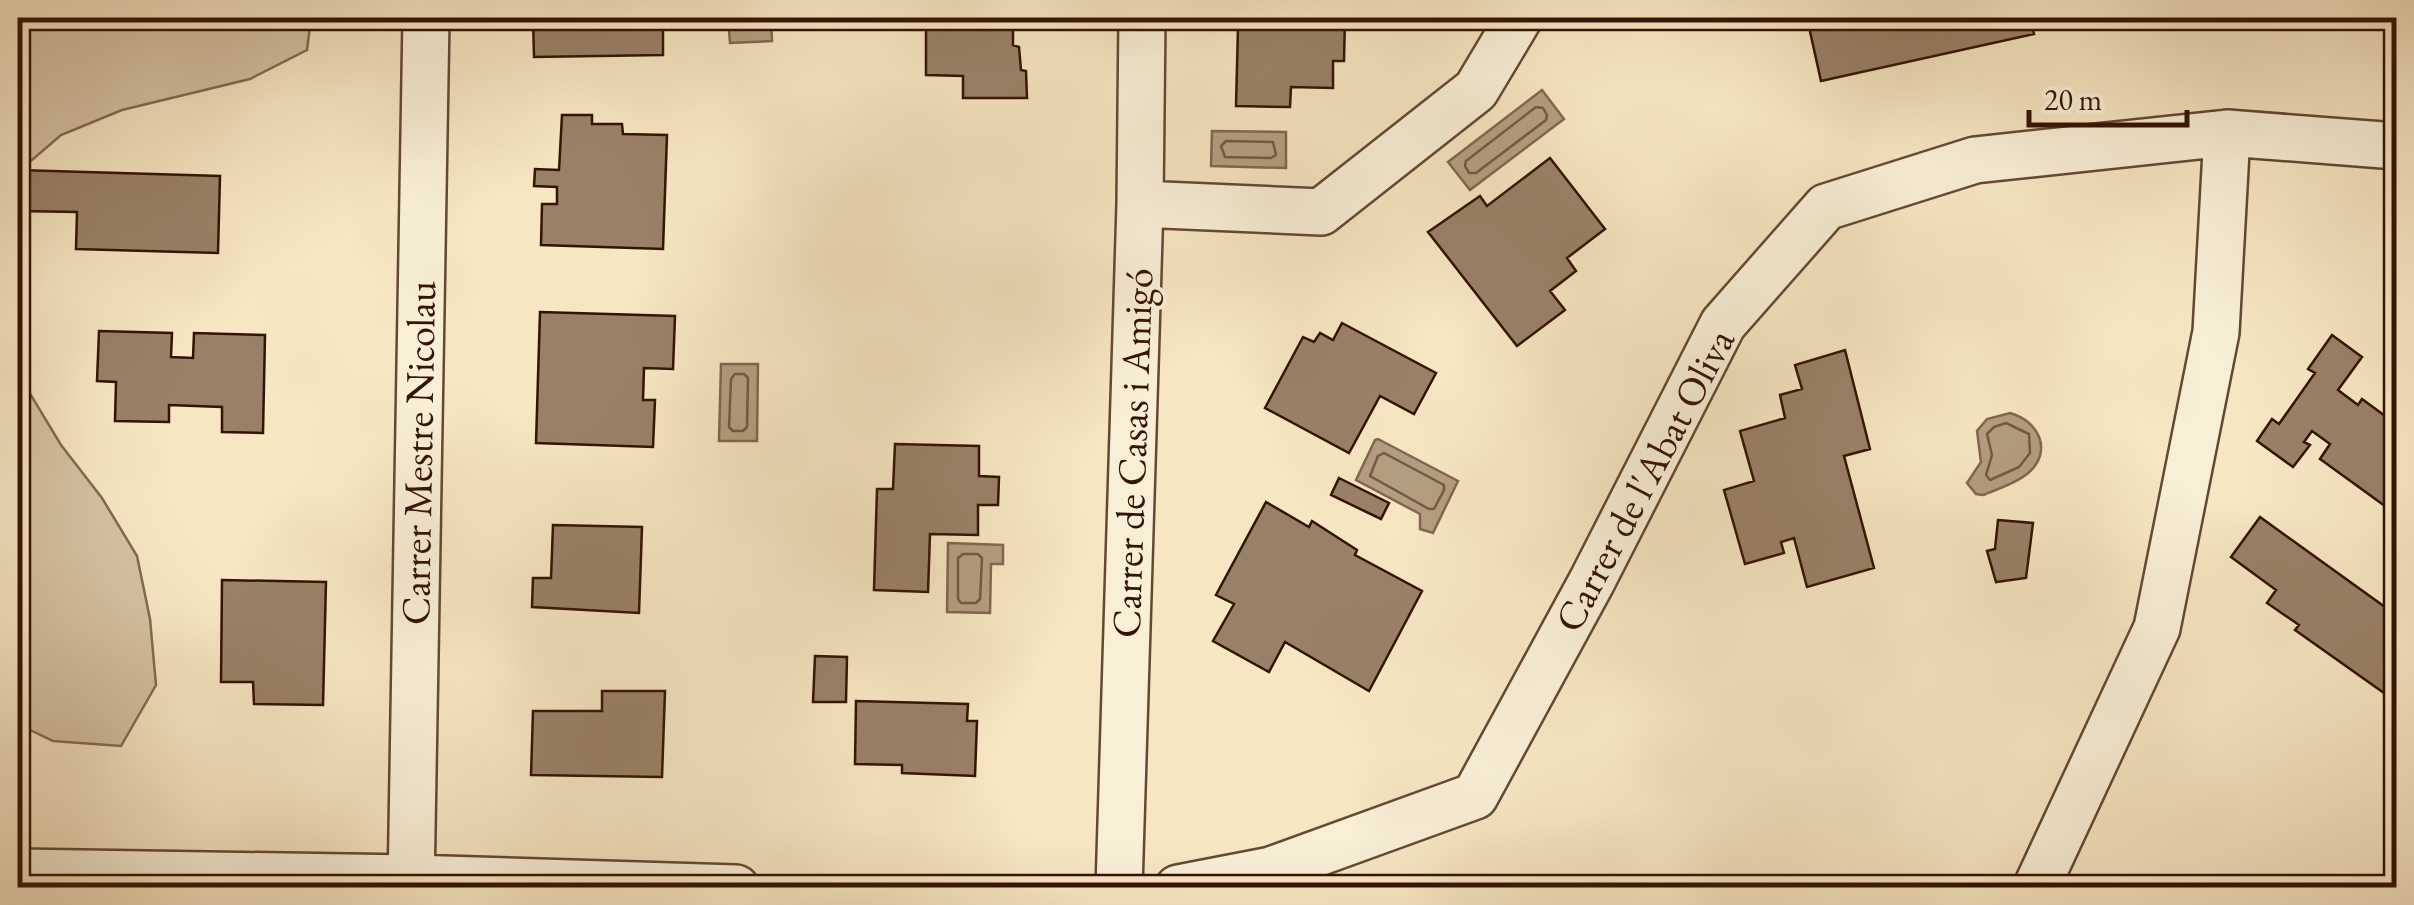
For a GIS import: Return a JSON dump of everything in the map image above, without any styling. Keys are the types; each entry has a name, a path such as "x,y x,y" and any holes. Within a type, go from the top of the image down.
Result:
{"street":[{"name":"Carrer Mestre Nicolau","path":"411,883 426,18"},
{"name":"Carrer de Casas i Amigó","path":"1119,888 1142,18"},
{"path":"1140,204 1321,212 1476,90 1518,18"},
{"path":"2036,888 2158,628 2216,332 2227,132"},
{"name":"Carrer de l'Abat Oliva","path":"1178,888 1272,870 1475,796 1592,580 1723,324 1826,208 1974,160 2227,132 2396,146"},
{"path":"18,872 736,888"}],"shaded area":[{"path":"18,18 311,18 307,50 250,79 122,110 61,135 18,172"},
{"path":"18,367 61,445 102,498 137,556 150,619 156,685 121,746 53,741 18,724"}],"water":[{"path":"728,18 771,18 772,41 730,43"},
{"path":"1542,90 1564,119 1470,190 1448,162"},
{"path":"1212,131 1286,132 1286,168 1211,166"},
{"path":"721,364 758,364 757,441 719,441"},
{"path":"2010,413 2035,430 2040,438 2040,456 2017,481 1983,495 1976,494 1967,483 1981,462 1977,431 1987,419"},
{"path":"1378,439 1458,481 1433,533 1420,529 1420,514 1356,480"},
{"path":"948,543 1003,545 1003,564 991,564 990,613 947,612"}],"building":[{"path":"533,18 663,18 663,55 534,57"},
{"path":"922,18 1013,18 1013,45 1019,47 1021,70 1026,71 1027,98 963,98 963,76 926,75 926,23 922,23"},
{"path":"1230,18 1345,18 1344,61 1333,61 1333,88 1291,87 1290,107 1236,106 1238,27 1230,26"},
{"path":"1807,18 2030,18 2034,34 1821,81"},
{"path":"562,115 592,115 592,124 622,124 623,134 667,135 663,249 541,245 542,204 557,204 557,187 534,186 535,169 559,170"},
{"path":"1550,158 1605,229 1567,258 1576,271 1550,291 1565,310 1517,346 1428,232 1480,196 1487,206"},
{"path":"18,170 220,176 218,253 76,249 77,212 18,211"},
{"path":"540,312 675,316 673,369 644,368 643,400 655,400 653,447 536,443"},
{"path":"1342,323 1436,373 1414,414 1380,396 1349,453 1265,408 1303,337 1314,342 1320,333 1333,340"},
{"path":"99,331 172,333 171,357 193,358 194,333 265,335 263,433 222,432 222,407 169,405 169,422 115,421 116,382 97,381"},
{"path":"2332,335 2362,357 2338,390 2358,405 2362,399 2396,424 2396,514 2320,459 2330,444 2312,431 2304,442 2310,445 2293,467 2257,441 2272,419 2279,424 2315,373 2308,369"},
{"path":"1845,350 1870,449 1844,456 1874,568 1807,587 1794,538 1781,542 1784,553 1745,564 1724,490 1754,481 1740,431 1785,418 1780,395 1802,389 1795,365"},
{"path":"895,444 979,446 979,476 999,477 998,505 978,505 978,535 930,534 928,592 874,590 877,489 893,489"},
{"path":"1339,478 1389,503 1381,519 1331,495"},
{"path":"1266,502 1309,527 1312,521 1357,550 1355,555 1422,591 1369,691 1285,642 1269,672 1213,641 1234,604 1216,595"},
{"path":"2260,517 2396,615 2396,677 2384,693 2295,630 2299,625 2267,603 2276,590 2231,557"},
{"path":"1998,520 2033,523 2026,578 1996,582 1987,551 1995,549"},
{"path":"553,525 642,527 639,613 532,607 533,578 551,578"},
{"path":"222,580 326,582 323,705 254,704 253,682 221,682"},
{"path":"815,656 847,657 846,702 813,702"},
{"path":"602,691 665,691 662,777 531,775 533,711 602,711"},
{"path":"856,701 968,704 967,721 977,721 975,776 902,773 902,765 855,764"}]}
